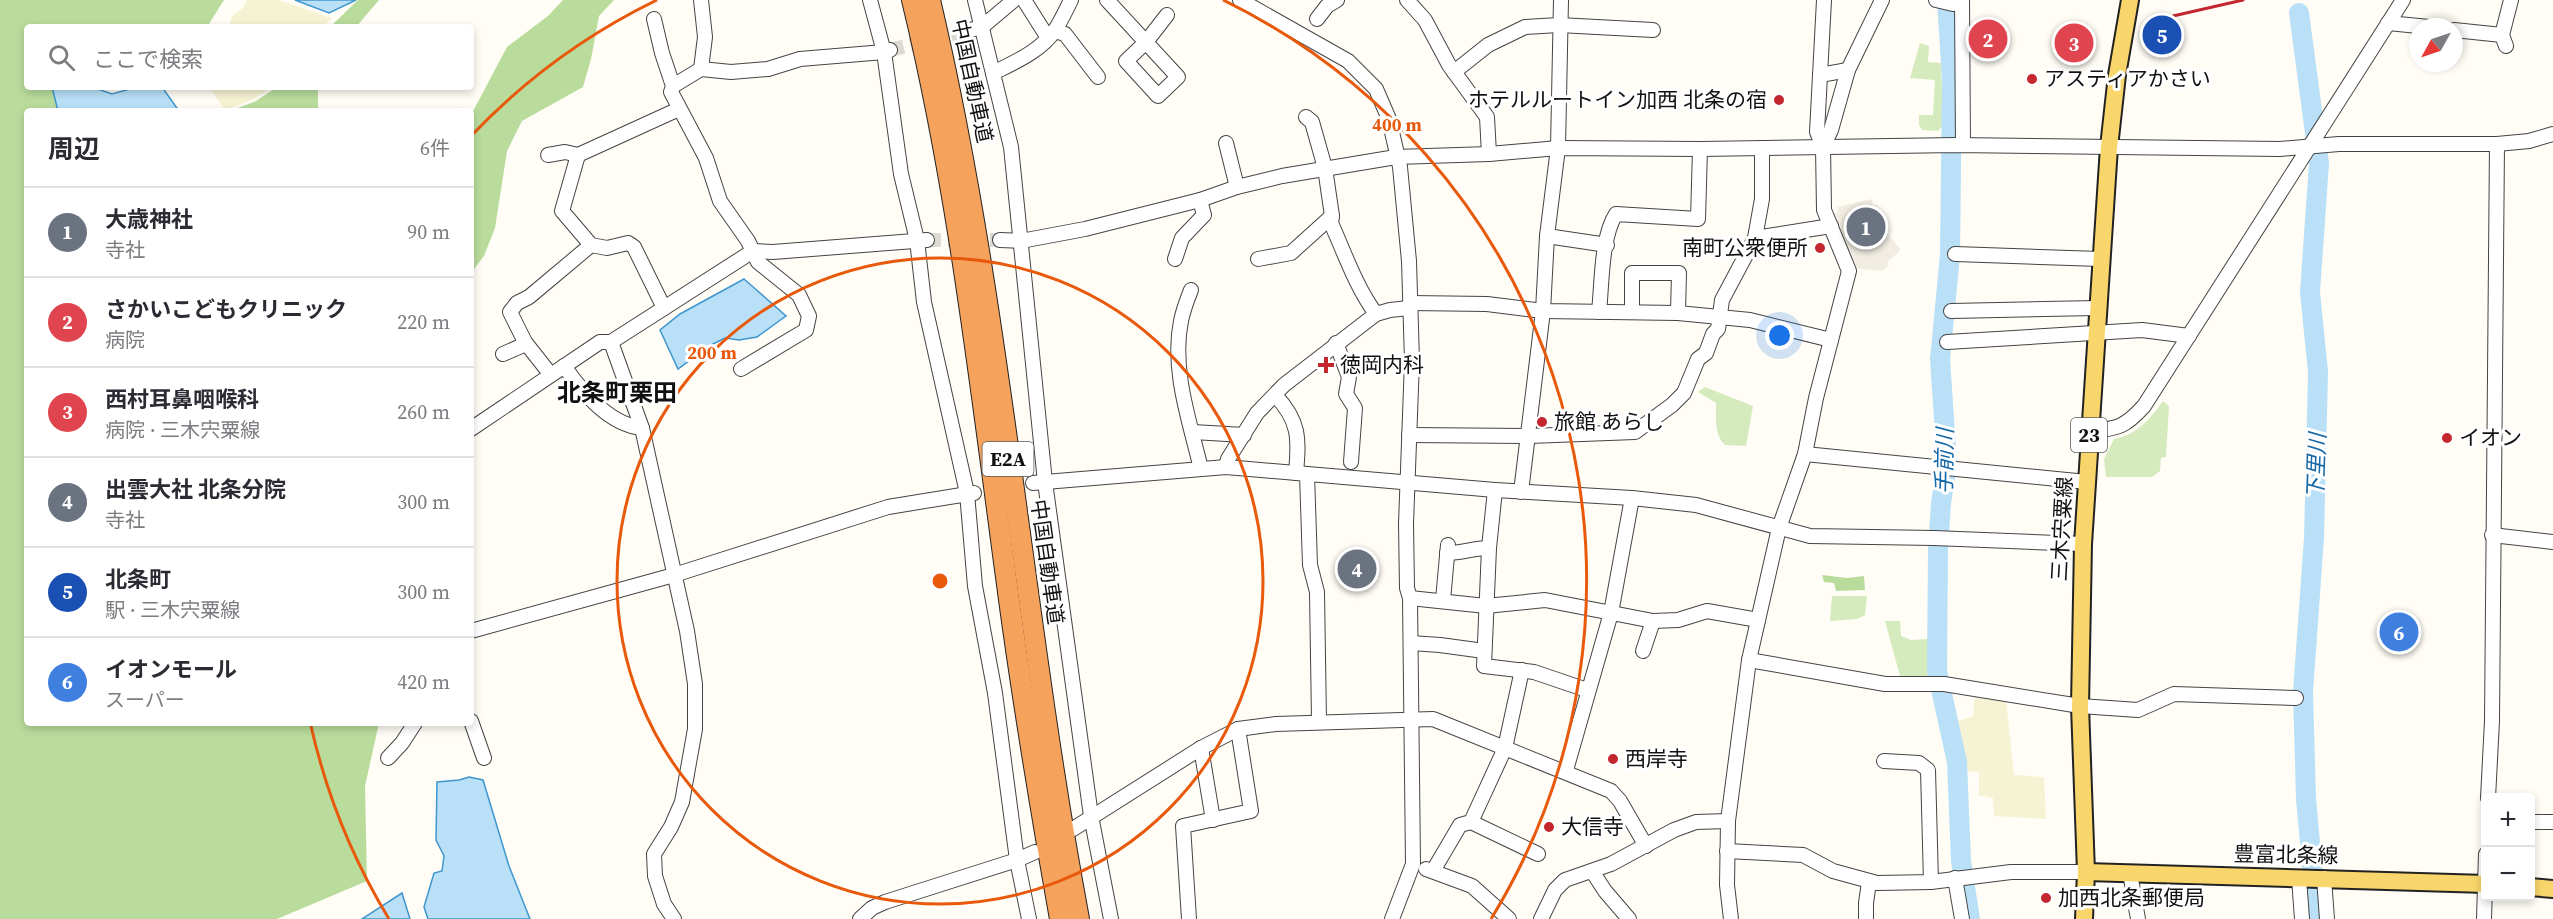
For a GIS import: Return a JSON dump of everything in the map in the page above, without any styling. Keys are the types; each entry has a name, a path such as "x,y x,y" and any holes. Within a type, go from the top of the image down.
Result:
{"highway":[{"name":"中国自動車道","path":"912,0 926,55 963,264 1023,693 1060,919"},
{"name":"中国自動車道","path":"930,0 955,119 981,263 1041,698 1079,919"}],"main road":[{"name":"三木宍粟線","path":"2084,919 2086,872 2080,706 2083,544 2109,147 2117,75 2130,0"},
{"name":"豊富北条線","path":"2086,872 2481,884"},
{"path":"2535,887 2553,889"}],"street":[{"path":"701,0 705,37 701,69"},
{"path":"870,0 887,51 901,174 922,240 924,302 971,493 975,586 995,693 1017,861 1029,919"},
{"path":"975,0 1011,147 1021,241 1039,483 1091,816 1111,919"},
{"path":"966,31 982,27 1014,0"},
{"path":"1024,0 1051,34"},
{"path":"993,73 1027,56 1051,34 1071,0"},
{"path":"1107,0 1146,42 1167,15"},
{"path":"1240,0 1348,61 1361,73 1376,89 1389,119 1400,167 1407,229 1412,394 1408,435 1407,588 1410,598 1413,864 1392,919"},
{"path":"1317,19 1327,6 1337,0"},
{"path":"1407,0 1425,20 1454,72 1487,117 1489,154"},
{"path":"1521,492 1543,311 1547,236 1558,148 1561,0"},
{"path":"1731,919 1727,851 1728,821 1749,660 1779,528 1805,454 1849,271 1824,210 1823,147 1817,132 1824,0"},
{"path":"1823,147 1831,130 1848,70 1882,0"},
{"path":"2090,432 2113,429 2128,423 2144,406 2307,147 2403,0"},
{"path":"2463,32 2504,40 2511,0"},
{"path":"1949,1 1963,145"},
{"path":"654,19 662,53 674,86"},
{"path":"2388,22 2409,25"},
{"path":"1454,72 1488,45 1525,27 1559,25 1653,30"},
{"path":"1051,34 1065,34 1098,77"},
{"path":"741,369 806,330 809,316 799,295 758,262 720,201 706,158 671,92 674,86 701,69 731,72 768,69 800,59 887,51"},
{"path":"1820,75 1848,70"},
{"path":"548,155 566,152 578,155 679,109"},
{"path":"1306,117 1312,122 1325,168 1331,223 1351,265 1358,286 1376,314"},
{"path":"1000,240 1021,241 1085,229 1200,201 1237,187 1325,168 1396,157 1489,154 1558,148 1700,149 1963,145 2307,147 2449,142 2497,144 2529,141 2553,134"},
{"path":"1226,143 1237,187"},
{"path":"2488,793 2492,721 2497,144"},
{"path":"1408,435 1529,436 1635,432 1672,405 1684,393 1698,359 1706,353 1713,334 1718,329 1722,300 1755,238 1762,199 1762,148"},
{"path":"1599,312 1606,245 1616,214 1698,219 1700,149"},
{"path":"562,211 578,155"},
{"path":"1175,259 1182,238 1204,214 1200,201"},
{"path":"547,214 562,211"},
{"path":"562,211 591,245 608,248 628,243 634,247 664,308"},
{"path":"1258,259 1291,253 1332,216"},
{"path":"1755,238 1830,226"},
{"path":"1547,236 1606,245"},
{"path":"474,427 600,342 611,342 753,251 773,252 922,240"},
{"path":"551,375 526,344 510,312 512,308 591,245"},
{"path":"1955,254 2100,259"},
{"path":"1632,312 1632,273 1679,273 1678,313"},
{"path":"1191,290 1181,321 1178,357 1192,432 1202,469"},
{"path":"1226,467 1228,459 1257,413 1275,395 1336,343 1376,314 1409,306 1487,304 1543,311 1678,313 1750,320 1831,340"},
{"path":"1951,311 2097,308"},
{"path":"1947,342 2142,330 2188,336"},
{"path":"611,342 642,428 687,631 695,684 695,729 682,802 671,827 654,854 655,876 664,904 674,919"},
{"path":"1336,343 1349,377 1346,394 1355,408 1351,462"},
{"path":"503,354 526,344"},
{"path":"564,366 574,380 608,414 630,427 642,428"},
{"path":"1275,395 1291,416 1298,435 1310,565 1317,592 1319,721"},
{"path":"1192,432 1244,435"},
{"path":"1805,454 2087,482"},
{"path":"1039,483 1226,467 1521,492 1632,498 1696,505 1810,536 1940,538 2083,544"},
{"path":"1496,490 1489,549 1484,666 1522,670 1587,690"},
{"path":"474,630 674,575 881,509 971,493"},
{"path":"1566,770 1587,690 1611,613 1632,498"},
{"path":"2492,535 2553,542"},
{"path":"1443,600 1447,549 1461,553 1470,548 1489,549"},
{"path":"1410,598 1486,606 1545,600 1653,621 1678,620 1707,611 1758,620"},
{"path":"1642,651 1653,621"},
{"path":"1411,644 1484,651"},
{"path":"1749,660 1885,684 1940,683 2080,706 2138,710 2175,694 2296,698"},
{"path":"1471,822 1505,748 1522,670"},
{"path":"1073,829 1201,748 1238,729 1319,721 1433,719 1566,770 1611,791 1620,801 1646,846"},
{"path":"388,758 413,726"},
{"path":"473,726 484,758"},
{"path":"1189,919 1183,826 1251,811 1238,729"},
{"path":"1201,748 1213,820"},
{"path":"1884,761 1919,763 1928,771 1930,882"},
{"path":"1541,919 1555,890 1565,880 1611,864 1674,830 1696,822 1728,821"},
{"path":"1433,872 1460,825 1471,822 1539,854"},
{"path":"2535,822 2553,822"},
{"path":"1727,851 1803,855 1833,870 1869,882 1930,882 2011,872 2086,872"},
{"path":"860,919 885,902 1017,861 1035,852"},
{"path":"1413,864 1472,886 1509,919"},
{"path":"1592,871 1629,919"},
{"path":"2130,873 2138,919"},
{"path":"1961,878 1962,919"},
{"path":"2302,878 2302,919"},
{"path":"2324,878 2327,919"},
{"path":"1866,919 1869,882"},
{"path":"2484,919 2485,901"}],"shaded area":[{"path":"247,0 279,0 332,18 326,24 230,24 232,16 243,8"},
{"path":"211,90 268,90 254,99 230,108 224,108"},
{"path":"1872,199 1873,206 1877,205 1884,230 1901,250 1887,262 1889,265 1882,271 1854,268 1831,214 1838,212 1837,207"},
{"path":"1975,695 2006,700 2014,775 2044,777 2046,819 1994,816 1993,798 1979,795 1979,772 1964,771 1956,722 1973,716"}],"green space":[{"path":"0,0 224,0 209,24 24,24 24,90 53,90 57,108 24,108 24,726 378,726 365,786 367,881 277,919 0,919"},
{"path":"358,0 379,0 359,24 333,24"},
{"path":"563,0 614,0 599,16 583,87 522,121 507,151 495,228 484,256 474,269 474,109 507,47 548,16"},
{"path":"1920,43 1929,46 1928,62 1941,63 1943,125 1938,131 1922,130 1919,125 1919,115 1933,115 1935,80 1910,78"},
{"path":"272,90 318,90 318,108 238,108 256,101"},
{"path":"1705,387 1753,406 1746,446 1725,445 1721,441 1716,426 1716,403 1698,392"},
{"path":"2163,401 2169,406 2166,457 2161,458 2160,471 2152,477 2106,477 2104,459 2114,439 2136,430"},
{"path":"1822,575 1847,578 1864,576 1865,590 1836,591 1834,583 1824,582"},
{"path":"1832,596 1867,596 1865,615 1857,619 1830,621"},
{"path":"1885,621 1900,621 1901,636 1911,640 1928,639 1929,677 1900,676"}],"water":[{"path":"295,0 356,0 329,13"},
{"path":"53,90 101,90 112,94 126,90 164,90 177,108 57,108"},
{"path":"744,279 786,316 757,337 739,340 725,338 709,346 678,369 660,330 680,314"},
{"path":"469,777 483,780 509,866 530,919 428,919 424,907 434,873 442,871 444,856 436,840 437,782"},
{"path":"402,893 410,919 362,919"}],"waterway":[{"name":"手前川","path":"1947,0 1952,80 1950,255 1940,359 1947,464 1941,503 1938,549 1937,671 1957,762 1961,861 1970,919"},
{"name":"下里川","path":"2299,13 2319,163 2310,292 2318,372 2314,538 2303,692 2306,799 2317,919"}],"tunnel":[{"path":"890,50 966,31"},
{"path":"927,240 1000,240"}],"railway":[{"path":"2173,16 2243,0"}],"place":[{"name":"北条町","path":"2162,35"},
{"name":"さかいこどもクリニック","path":"1988,39"},
{"name":"西村耳鼻咽喉科","path":"2074,43"},
{"name":"アスティアかさい","path":"2032,79"},
{"name":"ホテルルートイン加西 北条の宿","path":"1779,100"},
{"name":"大歳神社","path":"1866,227"},
{"name":"南町公衆便所","path":"1820,248"},
{"name":"徳岡内科","path":"1326,365"},
{"name":"旅館 あらし","path":"1542,422"},
{"name":"イオン","path":"2447,438"},
{"name":"出雲大社 北条分院","path":"1357,569"},
{"name":"イオンモール","path":"2399,632"},
{"name":"西岸寺","path":"1613,759"},
{"name":"大信寺","path":"1549,827"},
{"name":"加西北条郵便局","path":"2046,898"}],"district":[{"name":"北条町栗田","path":"617,393"}]}
